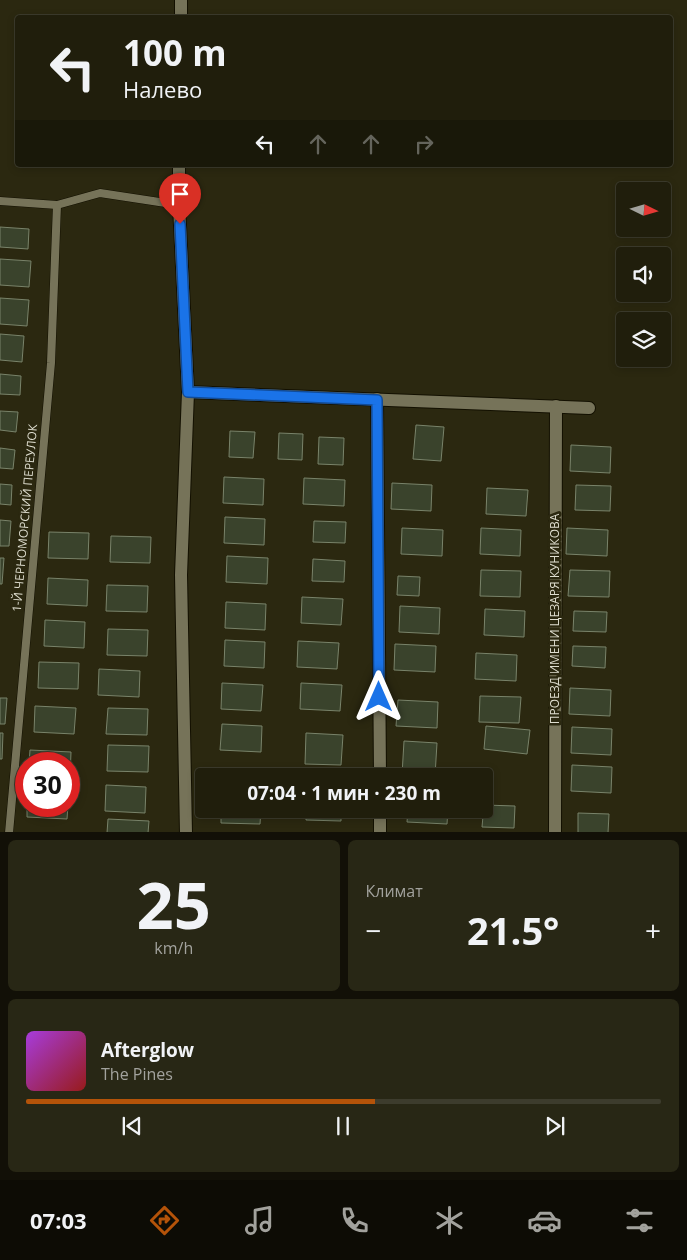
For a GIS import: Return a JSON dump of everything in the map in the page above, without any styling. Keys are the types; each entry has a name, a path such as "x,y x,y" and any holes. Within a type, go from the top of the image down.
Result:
{"street":[{"path":"181,0 181,15"},
{"path":"179,167 179,205 188,392 181,575 186,832"},
{"path":"188,392 589,408"},
{"path":"377,400 380,768"},
{"name":"ПРОЕЗД ИМЕНИ ЦЕЗАРЯ КУНИКОВА","path":"555,832 556,406"},
{"path":"380,818 380,832"}],"lane":[{"path":"0,201 57,205 100,193 179,205"},
{"name":"1-Й ЧЕРНОМОРСКИЙ ПЕРЕУЛОК","path":"9,832 51,363 57,205"}],"building":[{"path":"0,227 29,229 28,249 0,247"},
{"path":"0,259 31,261 29,287 0,285"},
{"path":"0,298 29,300 27,326 0,324"},
{"path":"0,334 24,336 22,362 0,360"},
{"path":"0,374 21,376 20,395 0,394"},
{"path":"0,411 18,412 16,432 0,430"},
{"path":"416,425 444,427 441,461 413,459"},
{"path":"230,431 255,432 253,458 229,457"},
{"path":"279,433 303,434 302,460 278,459"},
{"path":"319,437 344,438 343,465 318,464"},
{"path":"571,445 611,447 610,473 570,471"},
{"path":"0,448 15,450 13,469 0,468"},
{"path":"224,477 264,479 263,505 223,503"},
{"path":"304,478 345,480 344,506 303,504"},
{"path":"392,483 432,485 431,511 391,509"},
{"path":"0,484 12,485 11,505 0,504"},
{"path":"576,485 611,486 610,511 575,510"},
{"path":"487,488 528,490 526,516 486,514"},
{"path":"225,517 265,519 264,545 224,543"},
{"path":"0,520 11,521 9,546 0,546"},
{"path":"314,521 346,522 345,543 313,542"},
{"path":"402,528 443,530 442,556 401,554"},
{"path":"481,528 521,530 520,556 480,554"},
{"path":"567,528 608,530 607,556 566,554"},
{"path":"49,532 89,533 88,559 48,558"},
{"path":"111,536 151,537 150,563 110,562"},
{"path":"227,556 268,558 267,584 226,582"},
{"path":"0,558 4,558 2,584 0,584"},
{"path":"313,559 345,561 344,582 312,581"},
{"path":"481,570 521,571 520,597 480,596"},
{"path":"570,570 610,571 609,597 568,596"},
{"path":"398,576 420,577 419,596 397,595"},
{"path":"48,578 88,580 87,606 47,604"},
{"path":"107,585 148,586 147,612 106,611"},
{"path":"302,597 343,599 341,625 301,623"},
{"path":"226,602 266,604 265,630 225,628"},
{"path":"400,606 440,608 439,634 399,632"},
{"path":"485,609 525,611 524,637 484,635"},
{"path":"574,611 607,612 606,632 573,631"},
{"path":"45,620 85,622 84,648 44,646"},
{"path":"108,629 148,630 147,656 107,655"},
{"path":"225,640 265,642 264,668 224,666"},
{"path":"298,641 339,643 337,669 297,667"},
{"path":"395,644 436,646 435,672 394,670"},
{"path":"573,646 606,647 605,668 572,666"},
{"path":"476,653 517,655 516,681 475,679"},
{"path":"39,662 79,663 78,689 38,688"},
{"path":"99,669 140,671 139,697 98,695"},
{"path":"222,683 263,685 261,711 221,709"},
{"path":"301,683 342,685 340,711 300,709"},
{"path":"570,688 611,690 610,716 569,714"},
{"path":"480,696 521,697 519,723 479,722"},
{"path":"0,698 7,698 5,724 0,724"},
{"path":"398,700 438,702 437,728 396,726"},
{"path":"35,706 76,708 74,734 34,732"},
{"path":"108,708 148,709 147,735 106,734"},
{"path":"222,724 262,726 261,752 220,750"},
{"path":"486,726 530,730 527,754 484,749"},
{"path":"572,727 612,729 611,755 571,753"},
{"path":"0,733 3,733 2,759 0,759"},
{"path":"306,733 343,735 341,765 305,764"},
{"path":"404,741 437,743 435,768 402,768"},
{"path":"108,745 149,746 148,772 107,771"},
{"path":"30,750 71,752 30,752"},
{"path":"572,765 612,767 611,793 571,791"},
{"path":"106,785 146,787 145,813 105,811"},
{"path":"493,805 515,806 514,828 482,827 483,818 493,818"},
{"path":"578,813 609,814 608,832 578,832"},
{"path":"27,817 67,817 67,819"},
{"path":"221,818 260,818 260,824 221,823"},
{"path":"306,818 341,818 341,821 306,820"},
{"path":"407,818 447,818 447,824 407,822"},
{"path":"108,819 149,821 148,832 107,832"}],"route":[{"path":"180,224 188,392 377,400 379,697"}]}
